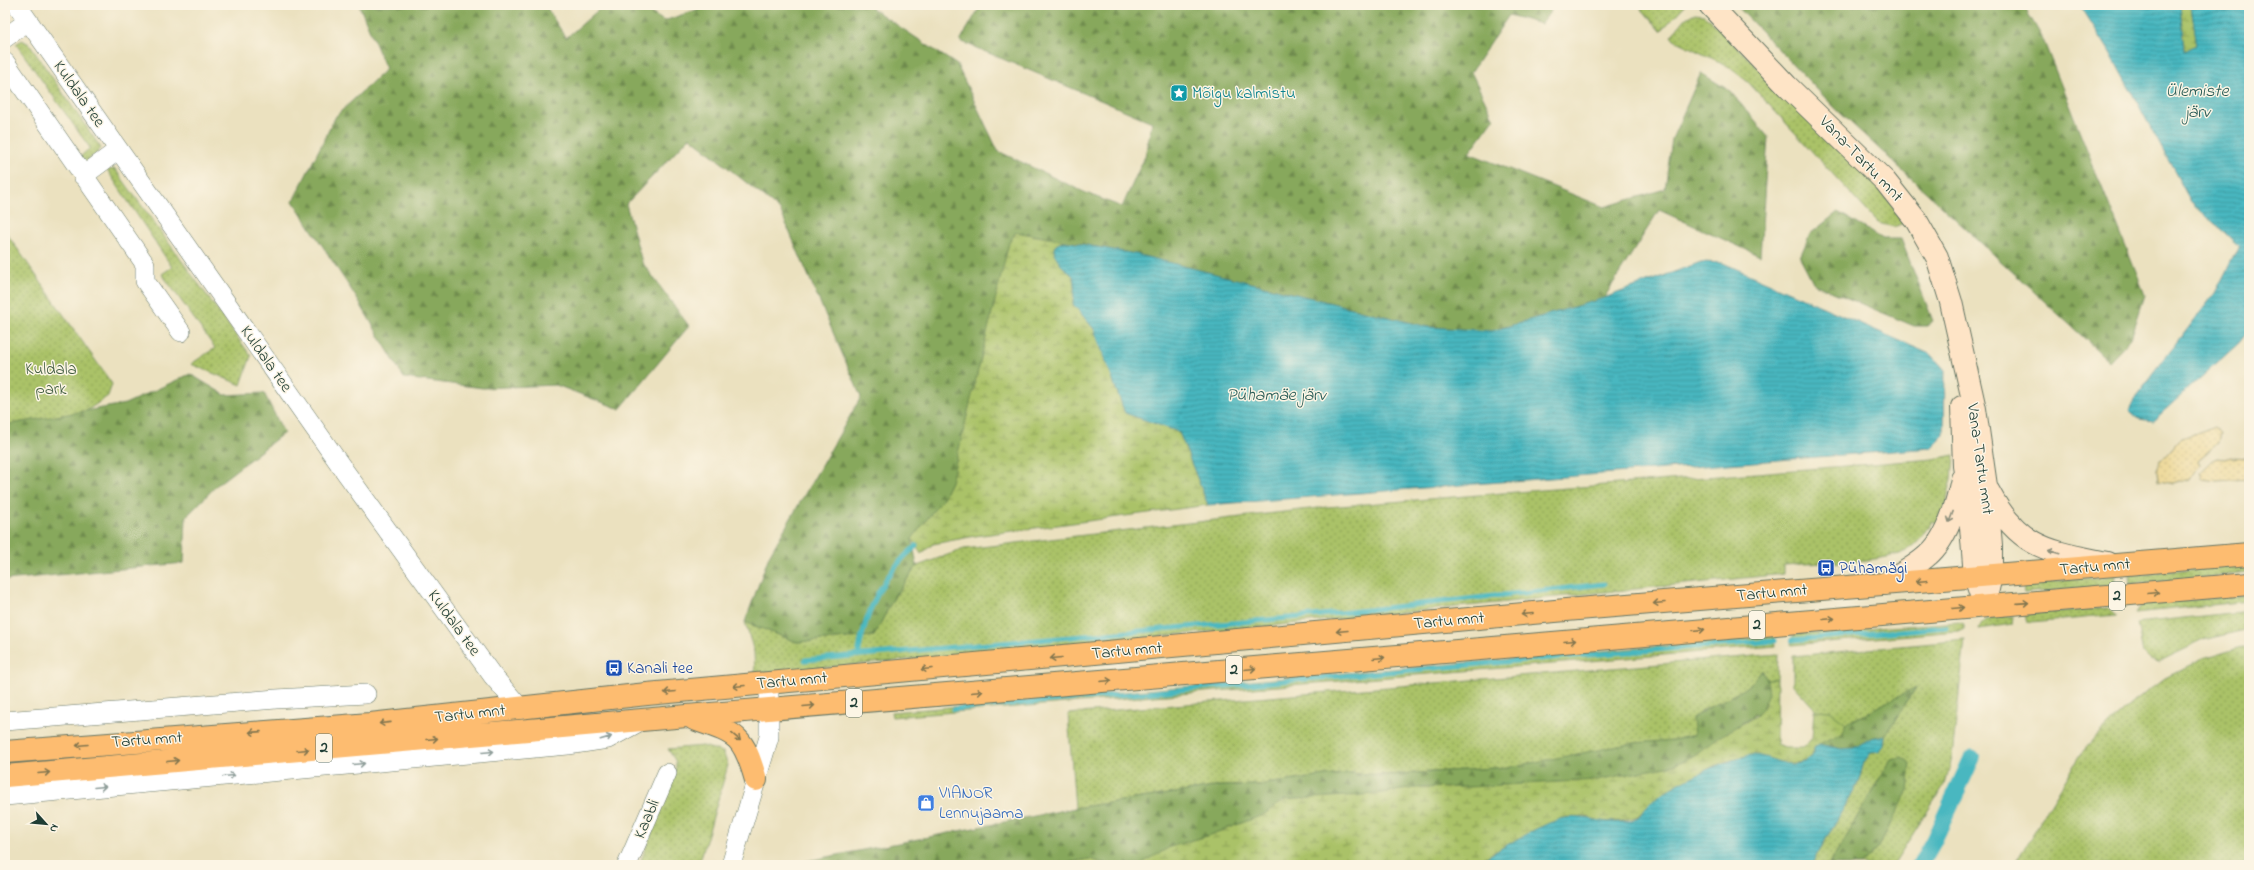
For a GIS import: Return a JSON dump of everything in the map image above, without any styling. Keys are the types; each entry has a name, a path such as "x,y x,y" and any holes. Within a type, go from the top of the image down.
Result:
{"highway":[{"name":"Tartu mnt","path":"5,752 370,724 647,694 1573,610 2249,554"},
{"name":"Tartu mnt","path":"5,776 687,716 2249,584"},
{"path":"687,716 735,735 746,749 756,780"}],"street":[{"name":"Kuldala tee","path":"17,5 341,466 492,675 521,708"},
{"name":"Vana-Tartu mnt","path":"1710,5 1788,86 1885,181 1916,220 1937,257 1946,284 1974,409 1986,486 1991,545 1983,576"},
{"path":"5,38 28,21"},
{"path":"5,62 145,264 144,281 181,332"},
{"path":"83,176 118,150"},
{"name":"Vana-Tartu mnt","path":"1960,345 1964,466 1983,576"},
{"path":"1884,584 1930,554 1941,538 1959,492 1964,466"},
{"path":"1986,486 2012,528 2030,542 2053,552 2120,565"},
{"path":"1983,576 1984,606"},
{"path":"731,865 769,737 769,683"},
{"path":"5,721 306,696 366,694"},
{"path":"5,796 568,745 608,738 642,720"},
{"name":"Kaabli","path":"628,865 667,773"}],"green space":[{"path":"359,5 545,5 566,38 604,5 638,5 664,21 710,5 867,5 957,65 998,151 1086,193 1122,207 1145,156 1152,122 960,41 981,5 1555,5 1541,24 1509,15 1471,72 1494,119 1469,153 1604,207 1665,189 1672,139 1701,73 1730,91 1768,137 1760,256 1659,210 1604,298 1492,331 1428,327 1135,254 1016,232 1009,243 951,482 943,498 912,539 917,566 894,597 874,636 797,642 745,622 769,556 861,397 780,210 690,137 626,204 642,262 689,326 620,409 556,385 483,388 404,378 356,297 293,201 336,116 386,69"},
{"path":"1638,5 1685,5 1661,31"},
{"path":"1736,5 2023,5 2042,37 2145,295 2131,338 2109,361 1836,109"},
{"path":"2180,5 2191,5 2197,45 2184,52"},
{"path":"1693,14 1705,15 1875,184 1906,222 1894,227 1878,223 1748,82 1726,65 1674,40 1671,36 1686,18"},
{"path":"22,40 29,44 101,148 84,163 81,158 82,155 90,148 16,44"},
{"path":"115,169 251,356 241,385 191,364 215,348 162,274 172,267 107,170"},
{"path":"1838,212 1883,239 1901,239 1933,321 1927,326 1914,326 1814,284 1800,257 1810,234"},
{"name":"Kuldala park","path":"5,231 112,384 108,396 65,426 5,442"},
{"path":"1016,232 1064,241 1056,245 1061,265 1073,276 1075,282 1073,304 1094,329 1125,413 1179,432 1208,505 975,536 933,544 921,554 912,539 943,498 951,482 1009,243"},
{"path":"190,374 225,395 264,393 284,433 218,484 186,517 184,563 5,580 5,425 125,404"},
{"path":"1954,455 1952,479 1940,525 1932,521 1921,538 1906,551 1895,555 1865,560 1784,565 1784,574 1259,627 755,674 754,652 745,622 797,642 874,636 894,597 917,566 964,549 1327,507 1933,459"},
{"path":"2249,564 2249,573 2130,584 2129,575"},
{"path":"2115,576 2114,586 2024,593 2023,584"},
{"path":"2249,595 2249,601 2136,613 2140,607 2146,604"},
{"path":"2108,608 2116,615 2031,623 2027,622 2025,614"},
{"path":"2249,611 2249,629 2204,640 2158,662 2150,660 2143,653 2137,623"},
{"path":"2013,616 2012,624 1979,629 1984,621 1993,617"},
{"path":"1959,622 1964,624 1964,628 1958,631 1791,645 1793,636 1796,634"},
{"path":"1774,636 1776,646 892,717 891,712"},
{"path":"1965,640 1952,757 1945,784 1893,865 1860,865 1878,849 1890,824 1891,759 1829,865 1811,865 1858,783 1864,762 1871,753 1884,745 1885,735 1916,688 1846,723 1816,710 1793,685 1793,656"},
{"path":"2242,647 2249,651 2249,853 2243,865 2014,865 2083,751 2108,725 2133,702 2165,678 2203,659"},
{"path":"1778,654 1777,679 1767,679 1762,670 1750,684 1742,690 1701,711 1695,735 1673,740 1510,767 1386,775 1350,773 1258,785 1221,786 1075,808 1068,714"},
{"path":"1762,670 1767,679 1769,693 1762,710 1693,756 1672,766 1597,780 1469,787 1415,788 1377,794 1284,800 1263,815 1210,835 1170,847 1139,865 1107,865 1090,859 1057,865 787,865 1075,808 1221,786 1258,785 1347,773 1386,775 1510,767 1634,743 1673,740 1694,735 1692,719 1710,707 1739,692 1755,679"},
{"path":"1767,679 1777,679 1776,745 1785,748 1803,748 1812,738 1814,710 1830,711 1846,723 1841,734 1818,744 1813,748 1813,755 1806,762 1780,764 1753,755 1714,766 1665,792 1652,801 1638,816 1622,821 1604,822 1586,817 1561,819 1532,831 1474,864 1139,865 1170,847 1210,835 1263,815 1284,800 1377,794 1415,788 1469,787 1597,780 1672,766 1693,756 1717,738 1756,716 1762,710 1769,693"},
{"path":"1916,687 1885,735 1871,738 1855,748 1842,749 1818,744 1841,734 1846,723"},
{"path":"703,746 723,752 728,765 699,865 639,865 675,774 676,762 668,749"},
{"path":"1902,757 1911,763 1908,790 1878,849 1860,865 1829,865 1891,759"},
{"path":"1090,859 1107,865 1057,865"}],"sand":[{"path":"2214,426 2221,432 2219,442 2197,461 2199,464 2190,479 2173,484 2158,481 2157,470 2161,461 2180,439"},
{"path":"2231,457 2249,458 2249,479 2216,481 2203,479 2200,472 2211,461 2218,458 2224,459"}],"water":[{"name":"Ülemiste järv","path":"2080,5 2180,5 2184,52 2197,45 2191,5 2249,5 2249,330 2239,343 2153,421 2139,419 2129,410 2136,396 2215,293 2239,246 2191,202 2108,49"},
{"name":"Pühamäe järv","path":"1064,241 1135,254 1428,327 1492,331 1604,298 1701,262 1723,263 1932,355 1945,370 1944,435 1931,448 1208,505 1179,432 1125,413 1094,329 1073,304 1075,282 1073,276 1061,265 1054,253 1056,245"},
{"path":"1885,735 1884,745 1880,752 1871,753 1864,762 1858,783 1811,865 1464,865 1474,864 1527,834 1560,819 1570,817 1609,822 1629,821 1638,817 1652,801 1660,795 1704,771 1726,762 1753,755 1784,763 1799,764 1806,761 1813,755 1813,748 1818,744 1842,749 1854,748 1871,738"}],"waterway":[{"path":"858,655 865,624 877,595 894,569 916,546"},
{"path":"805,660 1312,616 1604,584"},
{"path":"1792,640 1946,627"},
{"path":"954,709 1574,656 1775,641"},
{"path":"1920,865 1934,840 1972,758"}],"place":[{"name":"Mõigu kalmistu","path":"1179,93"},
{"name":"Pühamägi","path":"1826,568"},
{"name":"Kanali tee","path":"614,668"},
{"name":"VIANOR Lennujaama","path":"926,803"}]}
